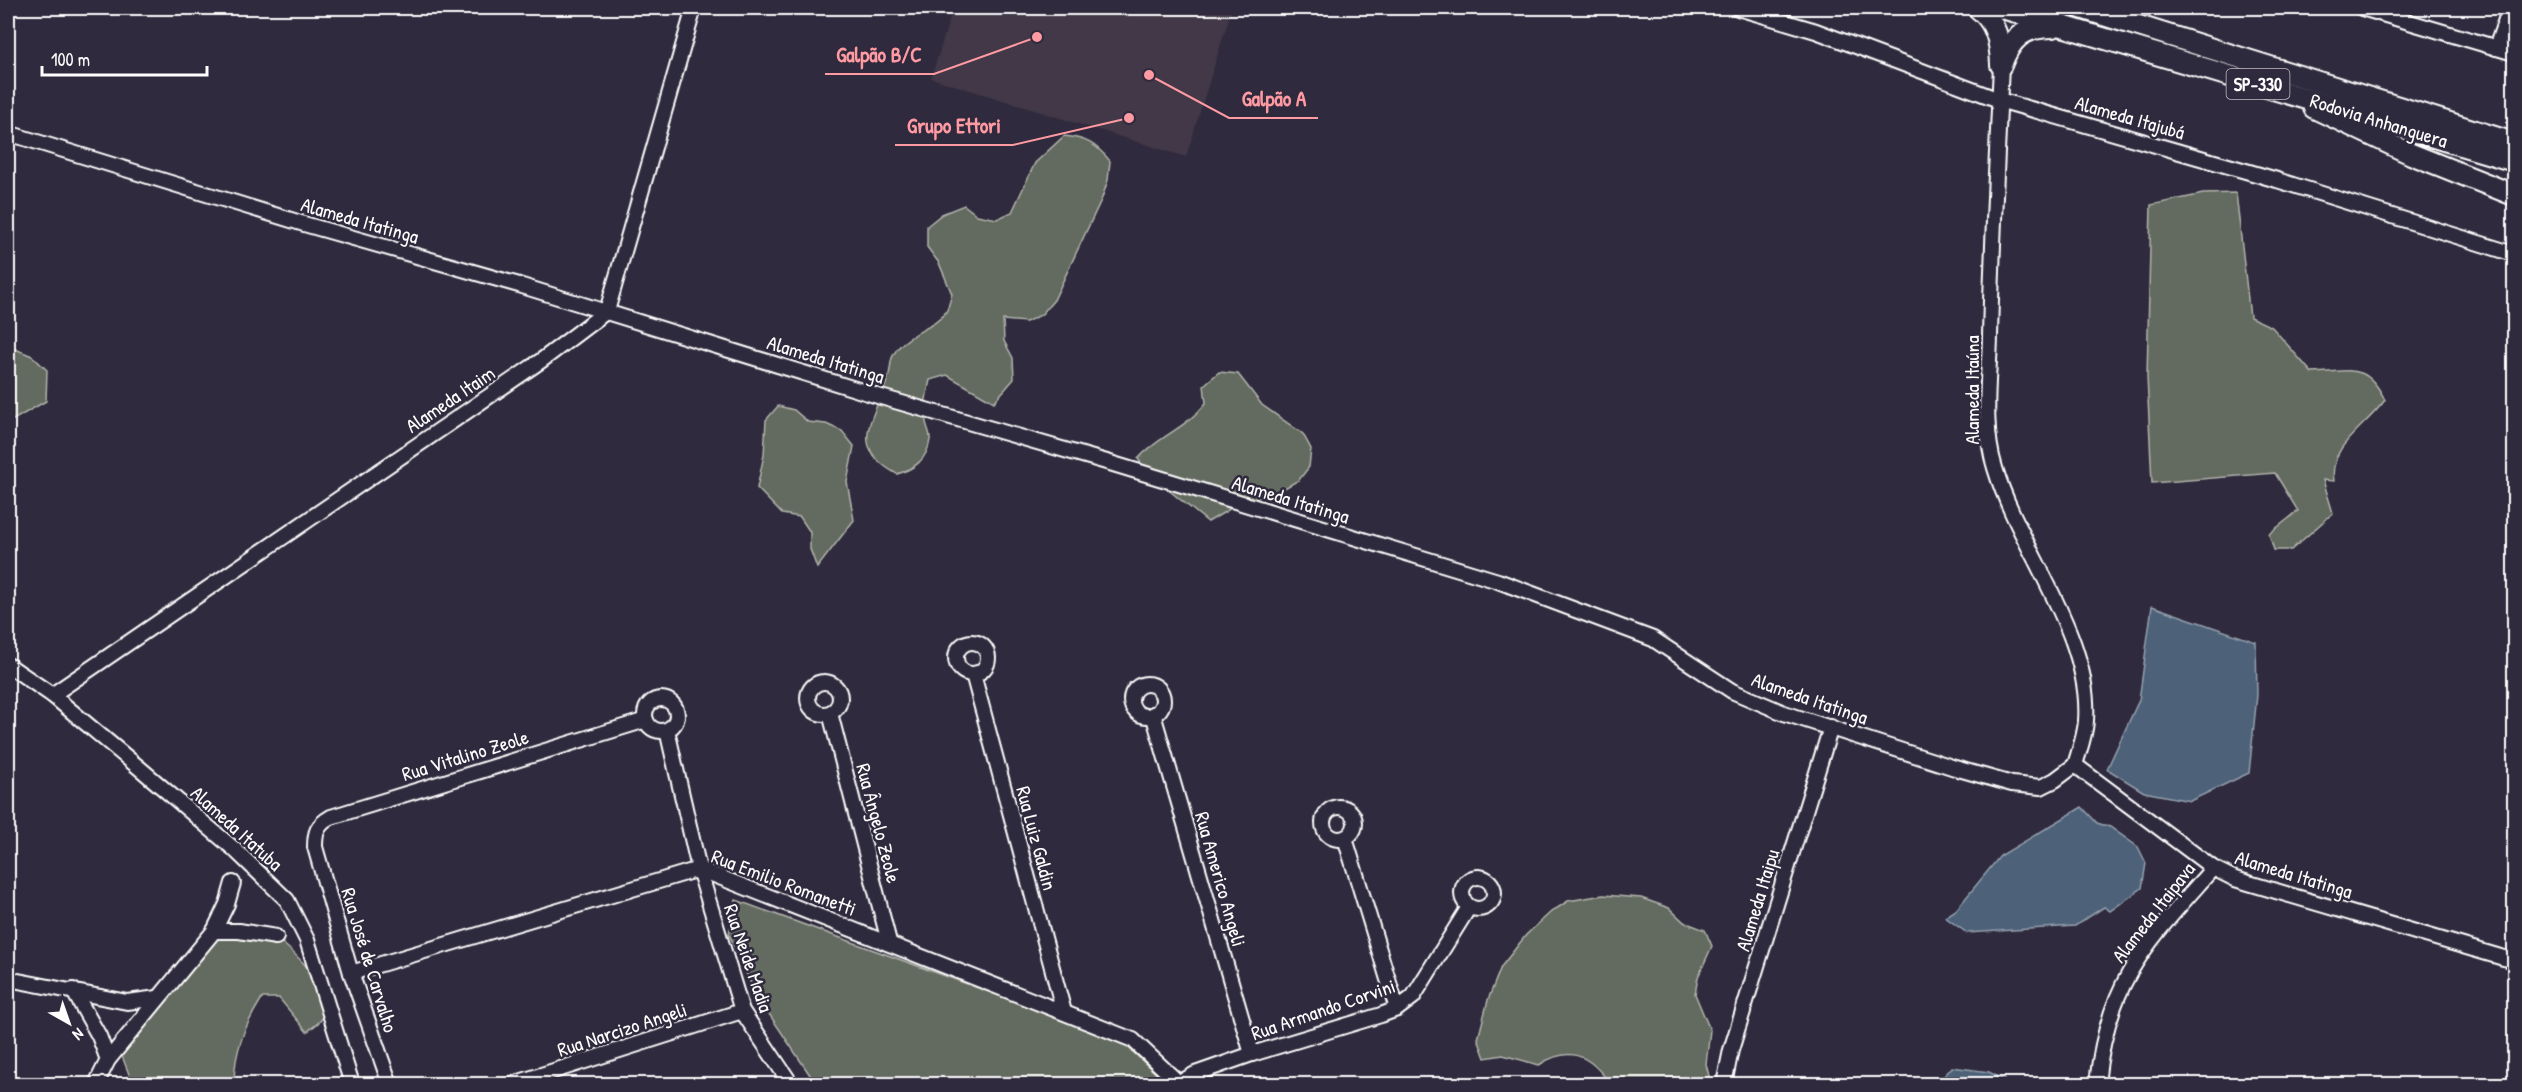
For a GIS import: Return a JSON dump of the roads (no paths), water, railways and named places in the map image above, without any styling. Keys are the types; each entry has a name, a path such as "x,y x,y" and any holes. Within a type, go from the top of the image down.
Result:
{"highway":[{"path":"1978,8 1989,18 2000,42 2001,66"},
{"name":"Rodovia Anhanguera","path":"2002,8 2514,160"},
{"name":"Rodovia Anhanguera","path":"2080,8 2514,143"},
{"path":"2001,66 2010,45 2024,31 2042,27 2068,27"},
{"path":"2283,91 2336,121 2489,187 2514,195"}],"street":[{"path":"607,311 694,8"},
{"name":"Alameda Itajubá","path":"1738,8 1816,31 1999,100 2277,180 2514,254"},
{"path":"2362,8 2514,53"},
{"path":"2496,48 2510,8"},
{"name":"Alameda Itaúna","path":"2001,66 1990,316 1988,427 1990,450 2001,488 2028,550 2071,635 2080,663 2086,722 2075,765"},
{"name":"Alameda Itatinga","path":"8,133 304,225 607,311 881,397 1498,581 1653,639 1732,691 1784,713 1955,768 2028,787 2041,787 2075,765 2213,868 2235,879 2514,961"},
{"name":"Alameda Itaim","path":"52,695 542,360 607,311"},
{"name":"Alameda Itatuba","path":"8,665 52,695 191,812 287,900 307,940 352,1084"},
{"name":"Rua Luiz Galdin","path":"973,674 1064,1012"},
{"path":"658,699 668,700 677,713 675,723 667,730 657,730 646,720 649,705 658,699"},
{"name":"Rua Ângelo Zeole","path":"830,713 890,942"},
{"name":"Rua Americo Angeli","path":"1153,714 1252,1054"},
{"name":"Rua Vitalino Zeole","path":"315,847 316,830 321,822 331,817 646,720"},
{"name":"Alameda Itaipu","path":"1724,1084 1731,1050 1830,727"},
{"name":"Rua Neide Madia","path":"667,730 699,869 742,1011 791,1084"},
{"path":"1345,838 1396,1009"},
{"name":"Rua José de Carvalho","path":"315,847 351,973 390,1084"},
{"name":"Alameda Itaipava","path":"2097,1084 2106,1026 2120,988 2137,958 2213,868"},
{"name":"Rua Emilio Romanetti","path":"351,973 699,869 890,942 1133,1040 1179,1084"},
{"path":"96,1084 108,1060 214,931 227,904 233,883"},
{"name":"Rua Armando Corvini","path":"1179,1084 1195,1074 1396,1009 1406,1003 1420,988 1469,907"},
{"path":"214,931 239,931 276,937"},
{"path":"8,979 127,1002 158,998"},
{"path":"73,990 99,1036 108,1060"},
{"name":"Rua Narcizo Angeli","path":"513,1084 742,1011"}],"water":[{"path":"2152,606 2256,642 2257,695 2249,773 2190,801 2144,792 2107,769 2139,700"},
{"path":"2082,807 2097,823 2110,827 2138,847 2146,863 2142,888 2110,911 2104,907 2075,926 1967,933 1945,917 1956,910 2000,856"},
{"path":"1952,1067 1989,1072 2011,1084 1937,1084"}],"place":[{"name":"Galpão B/C","path":"1037,37"},
{"name":"Galpão A","path":"1149,75"},
{"name":"Grupo Ettori","path":"1129,118"}]}
